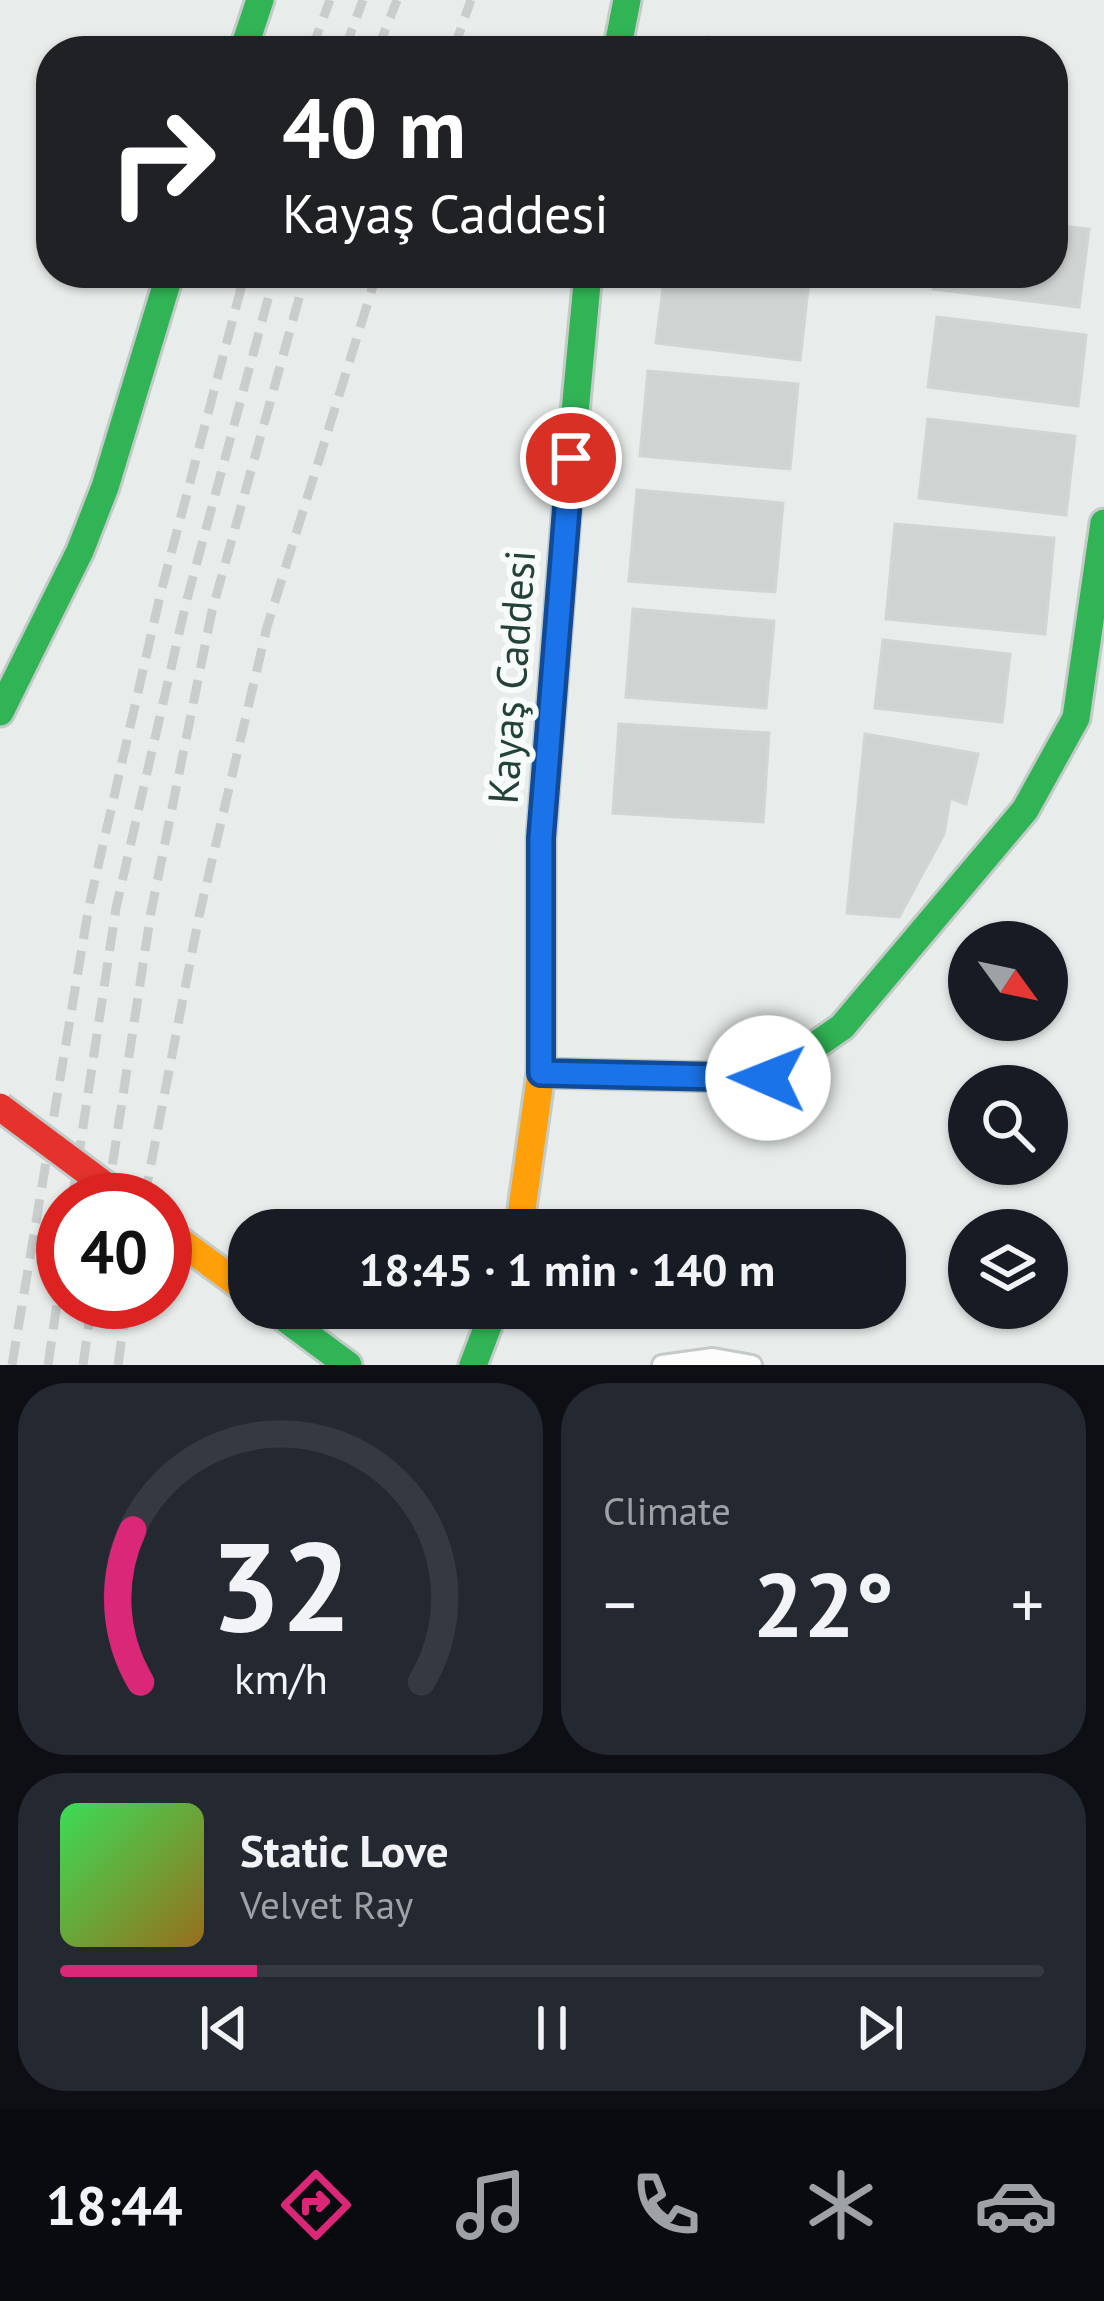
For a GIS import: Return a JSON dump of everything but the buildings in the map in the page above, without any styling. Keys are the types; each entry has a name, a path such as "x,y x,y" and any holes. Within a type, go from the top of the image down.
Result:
{"street":[{"path":"248,36 260,0"},
{"path":"620,36 627,0"},
{"path":"0,712 80,551 105,487 165,288"},
{"name":"Kayaş Caddesi","path":"523,1209 541,1073 541,838 587,288"},
{"path":"541,1073 768,1078 842,1028 1025,810 1076,718 1104,524"},
{"path":"0,1106 88,1173"},
{"path":"192,1250 228,1276"},
{"path":"299,1329 348,1365"},
{"path":"473,1365 487,1329"}],"lane":[{"path":"662,1365 712,1358 752,1365"}],"railway":[{"path":"317,36 330,0"},
{"path":"350,36 363,0"},
{"path":"383,36 397,0"},
{"path":"458,36 471,0"},
{"path":"12,1365 89,906 160,596 241,288"},
{"path":"76,1173 116,908 186,603 271,288"},
{"path":"111,1173 151,912 212,611 302,288"},
{"path":"149,1173 199,916 267,627 372,288"},
{"path":"48,1365 53,1329"},
{"path":"83,1365 88,1329"},
{"path":"118,1365 123,1329"}],"traffic: fast":[{"path":"248,36 260,0"},
{"path":"620,36 627,0"},
{"path":"0,712 80,551 105,487 165,288"},
{"path":"570,466 587,288"},
{"path":"541,1073 768,1078 842,1027 1025,810 1076,718 1104,523"},
{"path":"299,1329 348,1365"},
{"path":"473,1365 487,1329"}],"traffic: slow":[{"path":"522,1209 541,1073 541,838 570,466"},
{"path":"192,1250 228,1276"}],"traffic: jam":[{"path":"0,1107 89,1173"}],"route":[{"path":"571,458 541,838 541,1073 768,1078"}]}
